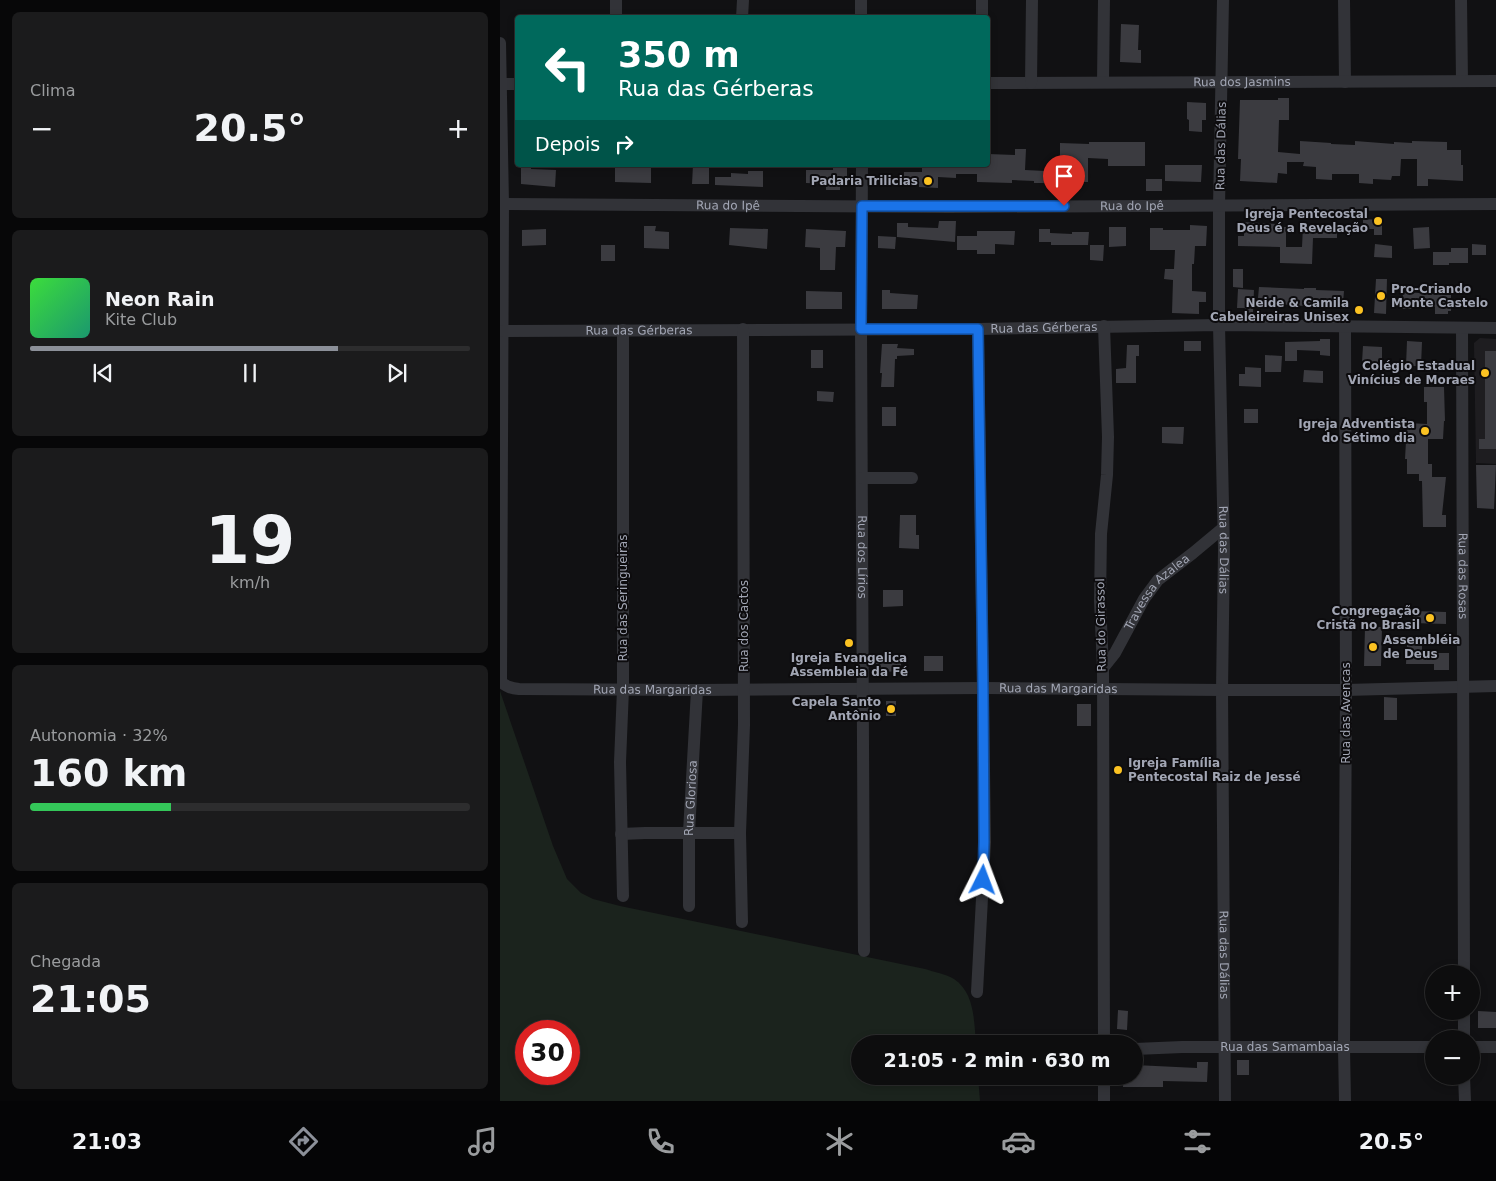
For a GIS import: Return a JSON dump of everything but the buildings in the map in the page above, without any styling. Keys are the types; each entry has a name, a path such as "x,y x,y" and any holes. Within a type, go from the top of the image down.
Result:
{"street":[{"path":"616,0 616,15"},
{"path":"742,15 743,0"},
{"path":"861,0 861,15"},
{"path":"982,0 982,15"},
{"path":"1031,82 1032,0"},
{"path":"1103,82 1104,0"},
{"name":"Rua das Dálias","path":"1223,0 1219,325 1224,570 1222,690 1225,1101"},
{"path":"1344,0 1345,82"},
{"path":"1461,0 1462,81"},
{"path":"500,44 501,294 503,330 501,372"},
{"name":"Rua dos Jasmins","path":"990,83 1496,81"},
{"path":"500,84 515,84"},
{"name":"Rua dos Lírios","path":"862,167 864,951"},
{"name":"Rua do Ipê","path":"501,204 940,207 1496,204"},
{"name":"Rua das Gérberas","path":"503,330 978,329 1219,325 1496,328"},
{"name":"Rua do Girassol","path":"1104,326 1108,437 1100,552 1100,621 1103,668 1104,1035"},
{"name":"Rua das Avencas","path":"1345,326 1345,1101"},
{"name":"Rua das Rosas","path":"1462,328 1464,965"},
{"name":"Rua dos Cactos","path":"742,922 740,833 744,761 743,329"},
{"path":"977,992 984,842 978,329"},
{"name":"Rua das Seringueiras","path":"623,330 623,689 620,762 623,896"},
{"name":"Rua das Margaridas","path":"501,372 501,682 509,688 696,690 1102,688 1346,690 1496,686"},
{"path":"862,478 912,478"},
{"name":"Travessa Azalea","path":"1103,668 1115,653 1144,599 1158,580 1223,528"},
{"name":"Rua Gloriosa","path":"689,906 689,832 696,690"},
{"path":"621,834 740,833"},
{"name":"Rua das Samambaias","path":"1143,1049 1425,1047"},
{"path":"1480,1047 1496,1047"},
{"path":"1104,1085 1104,1101"},
{"path":"1464,1085 1465,1101"}],"shaded area":[{"name":"Colégio Estadual Vinícius de Moraes","path":"1480,338 1496,339 1496,464 1476,463 1474,343"},
{"path":"500,691 553,846 567,879 581,893 593,899 620,906 925,969 954,979 961,985 970,1000 975,1035 851,1035 851,1085 979,1085 980,1101 500,1101"}],"place":[{"name":"Padaria Trilicias","path":"928,181"},
{"name":"Igreja Pentecostal Deus é a Revelação","path":"1378,221"},
{"name":"Pro-Criando Monte Castelo","path":"1381,296"},
{"name":"Neide & Camila Cabeleireiras Unisex","path":"1359,310"},
{"name":"Colégio Estadual Vinícius de Moraes","path":"1485,373"},
{"name":"Igreja Adventista do Sétimo dia","path":"1425,431"},
{"name":"Congregação Cristã no Brasil","path":"1430,618"},
{"name":"Igreja Evangelica Assembleia da Fé","path":"849,643"},
{"name":"Assembléia de Deus","path":"1373,647"},
{"name":"Capela Santo Antônio","path":"891,709"},
{"name":"Igreja Família Pentecostal Raiz de Jessé","path":"1118,770"}],"route":[{"path":"983,880 983,688 978,329 861,329 862,206 1064,206"}]}
